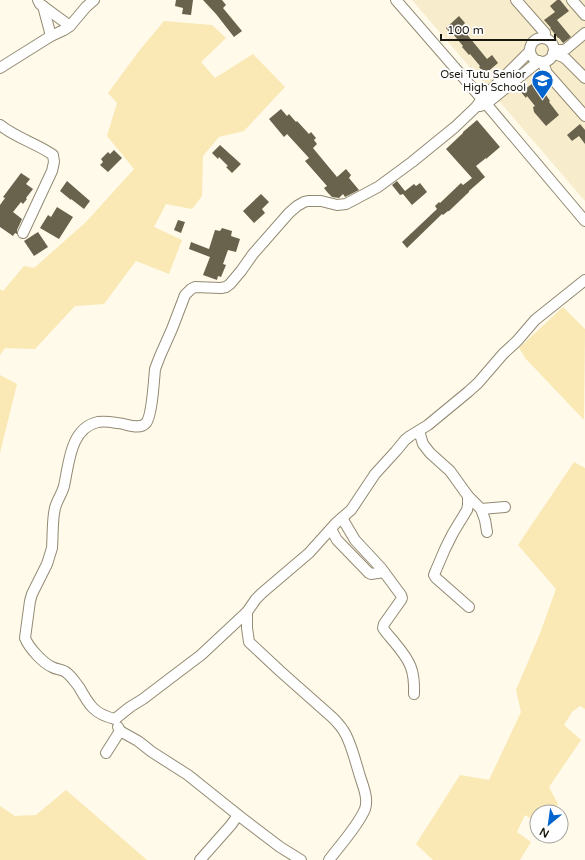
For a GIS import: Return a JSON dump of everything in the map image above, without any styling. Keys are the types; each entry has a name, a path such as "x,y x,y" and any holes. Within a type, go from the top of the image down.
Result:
{"street":[{"path":"0,68 51,36 70,26 94,0"},
{"path":"396,0 481,103 585,221"},
{"path":"516,0 544,33 544,38"},
{"path":"572,0 585,15"},
{"path":"40,3 70,26"},
{"path":"40,3 51,36"},
{"path":"554,51 566,49 585,33"},
{"path":"115,719 106,717 97,712 74,679 68,673 52,667 44,662 25,638 30,601 51,553 54,511 63,491 70,456 77,438 83,431 92,425 101,422 139,426 144,425 147,422 150,413 155,369 183,300 188,292 195,287 226,287 230,284 235,280 253,254 297,206 308,201 321,201 337,205 346,204 378,187 435,144 481,103 530,50 532,44 538,39 544,38 551,43 554,51 566,59 585,78"},
{"path":"530,50 533,57 541,62 547,73 585,116"},
{"path":"481,103 541,62 550,59 554,51"},
{"path":"0,125 53,155 54,162 52,171 23,233"},
{"path":"115,719 201,655 247,612 262,593 309,552 336,523 351,510 378,469 410,436 428,425 468,392 535,320 585,280"},
{"path":"419,431 423,444 450,471 468,496 481,509 487,532"},
{"path":"468,496 467,510 453,533 434,575 469,607"},
{"path":"481,509 505,507"},
{"path":"342,518 355,540 393,583 402,598 384,624 383,628 405,655 412,667 414,694"},
{"path":"331,529 337,540 369,573 384,572"},
{"path":"247,612 249,642 333,718 346,735 355,758 364,789 366,804 365,809 357,823 329,860"},
{"path":"115,719 120,731 138,741 188,776 280,847 300,860"},
{"path":"106,753 120,731"},
{"path":"200,860 238,815"}],"shaded area":[{"name":"Osei Tutu Senior High School","path":"412,0 585,0 585,201"},
{"path":"164,21 212,25 226,38 201,62 215,78 253,54 285,87 244,131 219,137 203,156 202,196 192,209 166,204 154,227 182,240 169,274 136,261 104,304 75,306 35,349 5,348 0,355 0,289 3,291 24,266 34,268 86,222 134,169 107,136 117,103 108,93 139,51"},
{"path":"563,307 585,329 584,420 526,359 519,348"},
{"path":"0,375 17,384 0,453"},
{"path":"574,462 585,468 585,709 580,706 572,712 564,725 581,740 549,787 558,804 529,804 529,817 525,815 517,832 529,841 530,844 520,860 433,860 416,844 460,775 489,780 521,712 516,690 539,636 556,589 518,545"},
{"path":"66,790 147,860 0,860 0,806 15,816 36,815"}],"building":[{"path":"176,0 193,0 191,15 182,14 183,8 175,6"},
{"path":"203,0 222,0 226,5 223,8 242,31 234,37"},
{"path":"557,0 560,0 569,11 557,20 571,37 563,43 544,20 555,12 550,6"},
{"path":"459,16 465,23 461,27 487,59 492,55 498,63 485,74 470,54 469,55 453,34 452,35 446,28"},
{"path":"540,78 548,89 544,92 550,101 549,102 559,115 546,126 534,112 533,107 535,106 527,96 526,98 521,92"},
{"path":"281,109 287,116 289,114 309,134 311,132 316,138 314,140 317,144 313,148 337,177 346,169 351,175 349,178 359,190 345,197 343,194 339,198 332,197 328,193 324,188 327,186 305,161 309,158 287,134 284,137 269,119"},
{"path":"477,120 500,147 476,166 485,177 449,211 443,215 442,214 407,248 402,242 437,209 435,206 461,183 463,185 472,178 446,149"},
{"path":"580,124 585,130 585,144 579,136 572,141 567,135"},
{"path":"220,145 241,164 232,173 226,167 228,166 219,157 218,159 212,153"},
{"path":"114,150 122,158 108,172 100,165 103,162 101,159 108,152 110,154"},
{"path":"21,173 30,179 26,184 33,189 23,204 21,202 13,212 22,219 17,230 17,234 15,233 13,236 0,227 0,205 5,198 3,197"},
{"path":"67,181 90,201 84,209 60,191"},
{"path":"397,181 405,191 414,184 416,186 420,183 427,192 412,205 403,194 400,195 392,185"},
{"path":"261,194 269,202 262,209 265,213 254,223 243,211"},
{"path":"57,207 73,217 59,239 40,228 48,215 51,217"},
{"path":"178,220 185,222 181,233 174,230"},
{"path":"222,228 232,231 231,236 240,239 236,252 228,250 223,264 226,265 221,277 218,276 217,280 203,275 210,257 189,249 191,242 209,249 215,230 220,231"},
{"path":"38,232 48,247 34,256 24,241"}],"place":[{"name":"Osei Tutu Senior High School","path":"542,100"}]}
